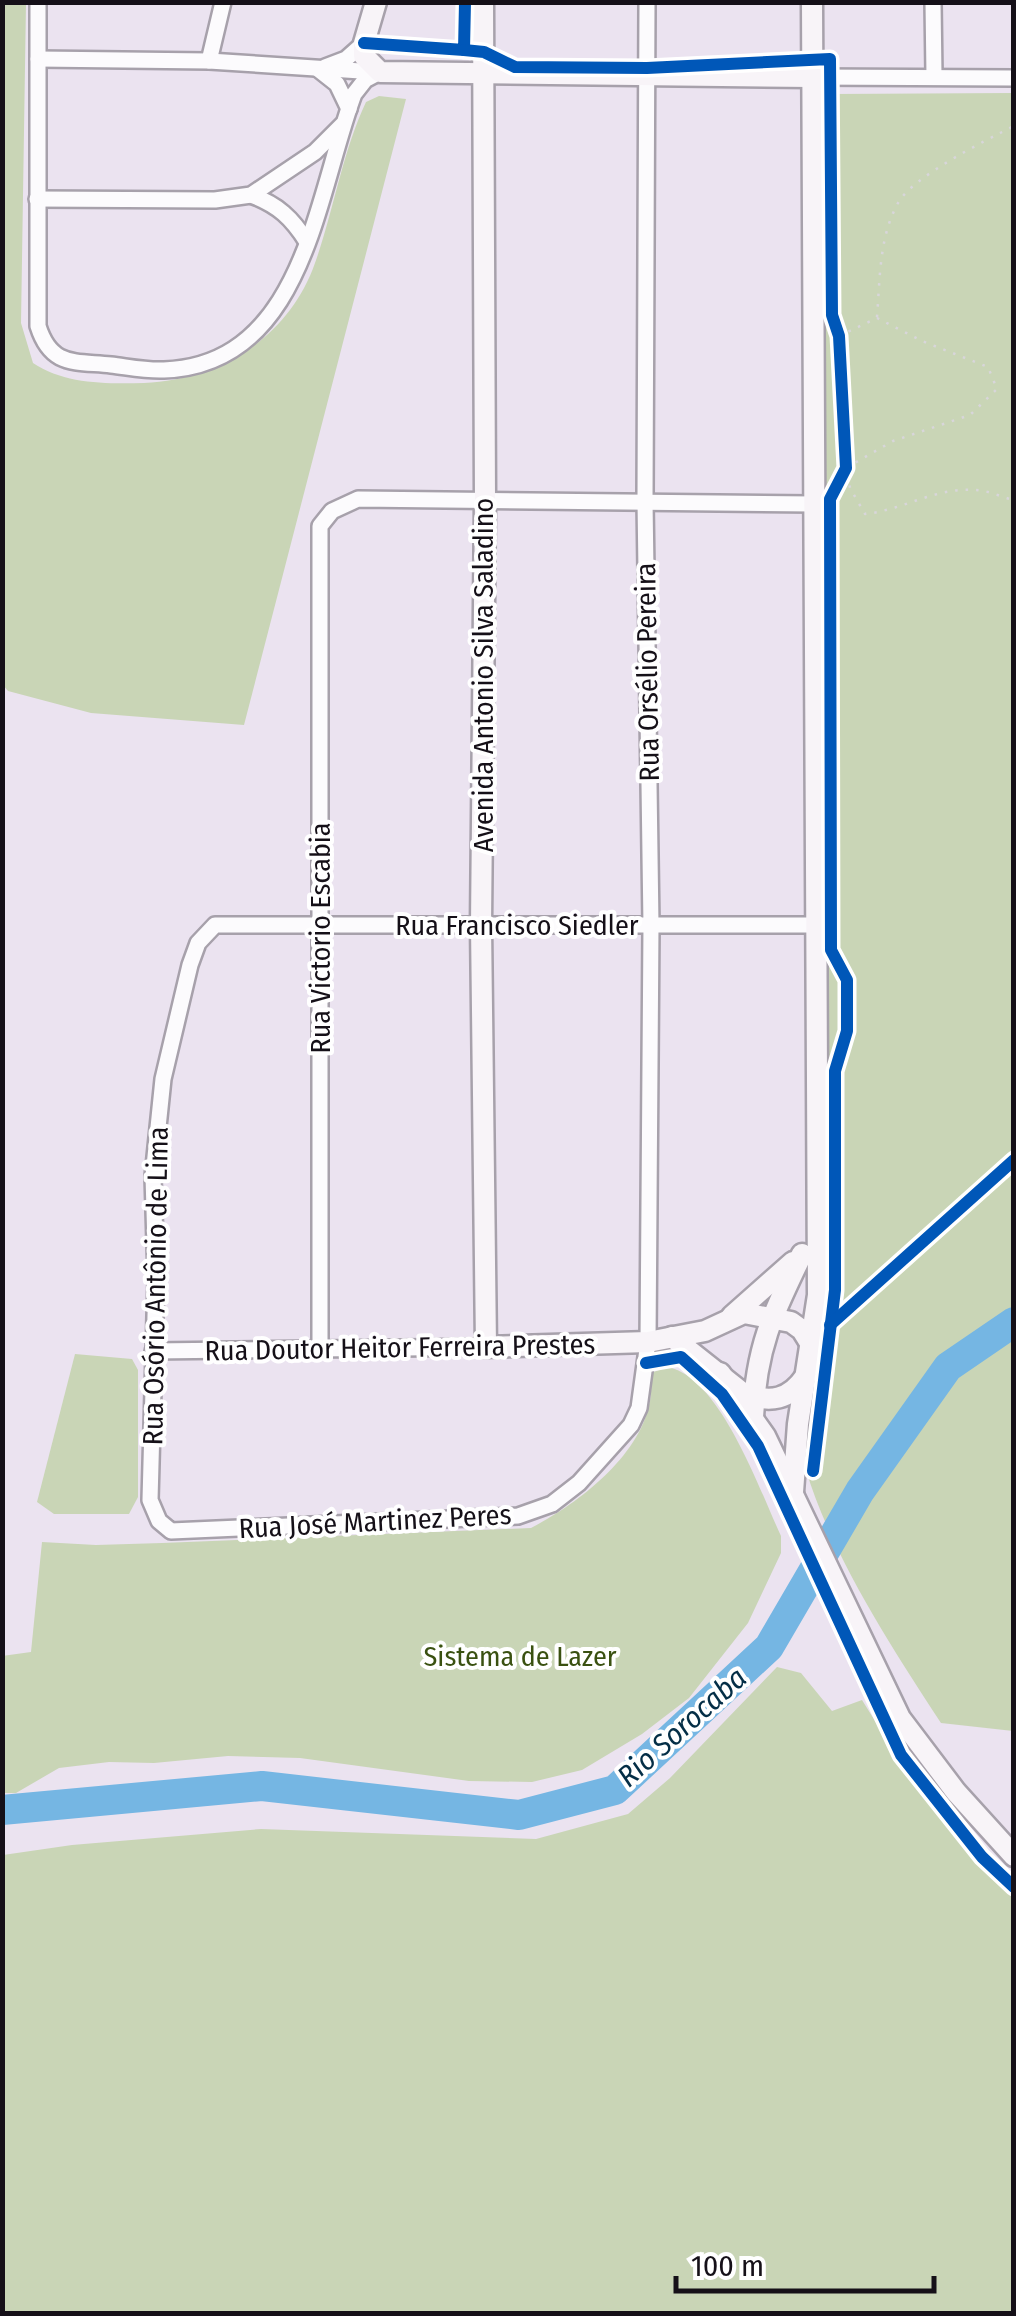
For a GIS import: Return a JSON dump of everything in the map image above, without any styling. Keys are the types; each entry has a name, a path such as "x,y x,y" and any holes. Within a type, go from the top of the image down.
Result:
{"main road":[{"path":"376,2 364,56 380,72 812,76"},
{"name":"Avenida Antonio Silva Saladino","path":"483,2 485,500 481,925 486,1347"},
{"path":"795,1498 798,1424 818,1295 810,1248 818,925 812,2"},
{"path":"459,75 484,52"},
{"path":"484,104 504,84 520,75"},
{"path":"754,1407 756,1371 770,1317 810,1248"},
{"path":"731,1317 810,1248"},
{"path":"648,1342 706,1330 744,1312 802,1330 812,1346"},
{"path":"672,1337 720,1373 754,1407 900,1718 928,1758 1014,1856"},
{"name":"Rua Doutor Heitor Ferreira Prestes","path":"486,1347 648,1342"},
{"path":"754,1407 790,1395 806,1376"}],"street":[{"path":"38,2 38,326 51,354 66,360 164,370 217,358 245,342 284,300 307,242 347,115 360,86 380,72"},
{"path":"209,61 224,2"},
{"name":"Rua Orsélio Pereira","path":"647,2 648,1342"},
{"path":"934,2 934,76"},
{"path":"318,69 346,59 364,43"},
{"path":"38,59 209,61 380,72"},
{"path":"318,69 337,84 347,115"},
{"path":"812,76 1014,78"},
{"path":"252,196 315,152 347,115"},
{"path":"36,199 214,200 252,196 286,213 307,242"},
{"name":"Rua Victorio Escabia","path":"320,1350 320,526 332,511 358,499 485,500"},
{"path":"485,500 813,504"},
{"name":"Rua Francisco Siedler","path":"215,925 818,925"},
{"name":"Rua Osório Antônio de Lima","path":"171,1531 159,1521 150,1500 156,1279 152,1176 163,1079 190,965 198,942 215,925"},
{"name":"Rua José Martinez Peres","path":"171,1531 518,1516 552,1504 579,1483 631,1426 639,1408 648,1342"},
{"name":"Rua Doutor Heitor Ferreira Prestes","path":"153,1351 486,1347"}],"path":[{"path":"877,318 882,250 898,200 929,174 1014,126"},
{"path":"838,484 846,468 892,440 970,414 997,390 988,367 922,342 877,318 838,331 840,355"},
{"path":"845,450 850,488 865,514 894,511 928,496 975,490 1014,500"}],"green space":[{"path":"2,3 26,3 21,323 33,363 72,379 115,383 172,380 225,363 270,333 288,313 315,263 366,102 379,96 406,99 244,725 91,713 8,691 3,685"},
{"path":"1013,93 1013,1731 941,1723 847,1568 806,1470 827,1289 821,113 831,113 831,94"},
{"path":"75,1354 132,1359 138,1370 138,1497 129,1514 54,1514 37,1502"},
{"name":"Sistema de Lazer","path":"667,1367 686,1375 721,1412 781,1536 781,1553 748,1623 689,1698 642,1734 582,1770 532,1782 469,1781 300,1758 228,1756 59,1768 16,1793 3,1793 2,1656 31,1652 42,1542 96,1545 531,1528 567,1507 619,1461 643,1425 650,1401 651,1373"},
{"path":"777,1667 801,1673 832,1711 862,1700 931,1802 1013,1894 1013,2313 3,2313 3,1855 72,1845 261,1829 536,1839 628,1814 670,1778"}],"waterway":[{"name":"Rio Sorocaba","path":"2,1810 262,1786 519,1815 615,1790 769,1647 860,1491 948,1367 1014,1322"}],"cycle path":[{"path":"364,43 464,50 465,2"},
{"path":"464,50 484,52 515,67 647,68 830,59 832,315 839,336 846,468 830,499 831,950 847,980 847,1031 835,1071 835,1290 813,1471"},
{"path":"830,1325 1014,1160"},
{"path":"646,1363 681,1357 722,1394 758,1446 901,1755 982,1857 1014,1887"}]}
